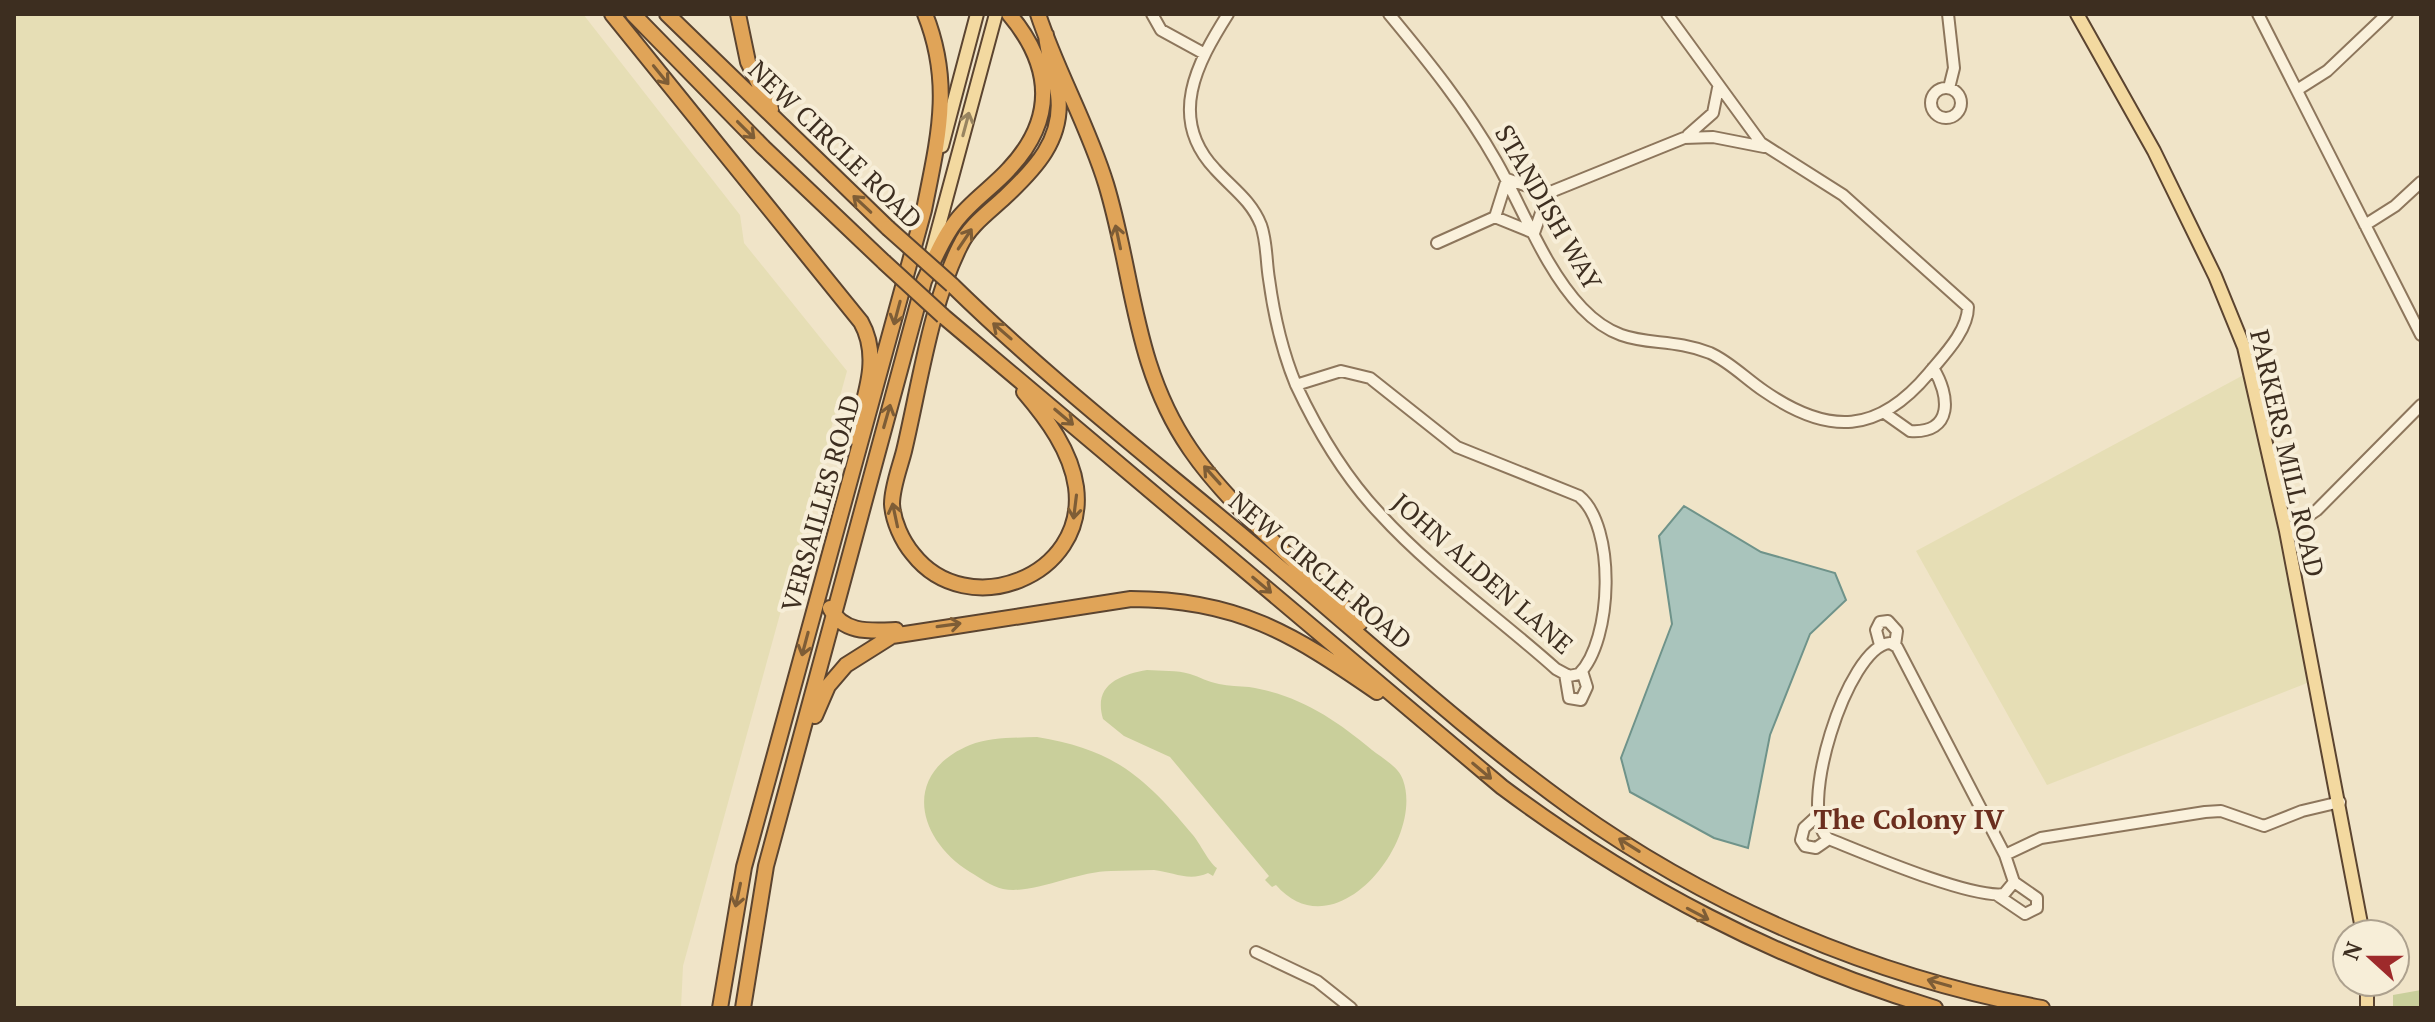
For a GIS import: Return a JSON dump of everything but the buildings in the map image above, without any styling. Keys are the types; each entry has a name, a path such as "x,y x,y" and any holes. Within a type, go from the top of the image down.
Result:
{"highway":[{"path":"612,14 866,330 871,349 870,374 832,547"},
{"name":"NEW CIRCLE ROAD","path":"633,14 763,147 943,316 1502,787 1581,845 1694,912 1839,977 1935,1008"},
{"name":"NEW CIRCLE ROAD","path":"667,14 888,228 1038,363 1425,689 1575,810 1720,898 1872,962 1954,988 2042,1008"},
{"path":"738,14 741,41 757,84 773,112 837,179"},
{"path":"924,210 943,100 939,53 925,14"},
{"path":"924,281 958,217 1008,171 1032,138 1043,103 1043,79 1038,58 1009,14"},
{"path":"1038,14 1095,150 1107,187 1147,366 1171,419 1191,452 1221,485 1425,689"},
{"path":"983,348 1051,428 1067,455 1076,491 1072,525 1053,557 1024,580 980,590 950,582 921,564 901,536 892,505 932,332 960,244 976,224 1028,176 1052,141 1059,99 1046,35"},
{"name":"VERSAILLES ROAD","path":"720,1008 744,867 924,210"},
{"name":"VERSAILLES ROAD","path":"743,1008 763,879 924,281"},
{"path":"820,587 833,614 856,630 917,630 1131,599 1172,599 1203,604 1240,614 1298,638 1451,744"},
{"path":"780,811 820,701 836,674 875,643 917,630"}],"main road":[{"name":"VERSAILLES ROAD","path":"924,210 977,14"},
{"name":"VERSAILLES ROAD","path":"924,281 996,14"},
{"name":"PARKERS MILL ROAD","path":"2077,14 2154,151 2233,316 2261,410 2360,918"}],"street":[{"path":"1152,14 1161,30 1203,53"},
{"name":"JOHN ALDEN LANE","path":"1228,14 1203,53 1192,86 1193,129 1205,158 1243,197 1261,225 1274,313 1296,385 1329,448 1378,513 1565,674 1576,675 1582,671 1605,621 1607,595 1598,532 1593,513 1584,500 1457,447 1362,374 1333,372 1296,385"},
{"name":"STANDISH WAY","path":"1389,14 1460,102 1573,297 1612,333 1710,353 1775,398 1813,415 1853,422 1886,414"},
{"path":"1667,14 1766,147 1843,195 1963,301 1968,310 1956,337 1933,368 1886,414 1910,431 1932,428 1946,406 1947,393 1933,368"},
{"path":"1948,14 1954,68 1949,88"},
{"path":"2258,14 2421,335"},
{"path":"2297,90 2335,65 2387,14"},
{"path":"1495,217 1507,179 1548,193 1684,138 1697,130 1713,113 1718,86"},
{"path":"1684,138 1713,137 1766,147"},
{"path":"2365,225 2395,206 2421,182"},
{"path":"1437,243 1495,217 1534,233 1548,193"},
{"path":"2286,531 2317,510 2421,405"},
{"path":"1880,645 1876,630 1880,622 1888,621 1897,631 1895,645 2005,855 2014,882 2037,898 2037,908 2032,913 2025,914 1997,895 1928,876 1829,839 1820,832 1816,817 1824,761 1835,719 1862,665 1880,645 1895,645"},
{"path":"1565,674 1569,698 1581,700 1587,687 1582,671"},
{"path":"2005,855 2041,838 2205,812 2221,811 2264,826 2302,811 2340,802"},
{"path":"1816,817 1804,828 1801,840 1805,846 1816,848 1829,839"},
{"path":"1997,895 2008,892 2014,882"},
{"path":"1256,952 1317,981 1351,1008"}],"shaded area":[{"path":"14,14 583,14 740,215 744,243 847,371 683,966 681,1008 14,1008"},
{"path":"2251,371 2315,680 2047,785 1916,551"}],"green space":[{"path":"1147,670 1185,673 1215,683 1267,691 1300,702 1330,719 1394,767 1403,780 1406,805 1401,832 1388,858 1370,881 1348,898 1324,906 1299,903 1276,885 1272,887 1265,880 1269,876 1170,757 1124,736 1103,719 1101,707 1105,690 1118,679"},
{"path":"1037,737 1087,749 1142,781 1195,838 1217,868 1213,876 1208,873 1188,877 1154,870 1111,871 1015,890 990,884 952,858 928,824 924,806 926,789 934,772 948,757 978,742"},
{"path":"2421,990 2421,1008 2393,1008 2393,998 2411,998 2411,992"}],"water":[{"path":"1684,506 1761,552 1835,573 1846,600 1810,634 1770,735 1748,848 1714,838 1630,792 1621,758 1672,624 1659,536"}],"district":[{"name":"The Colony IV","path":"1909,818"}]}
